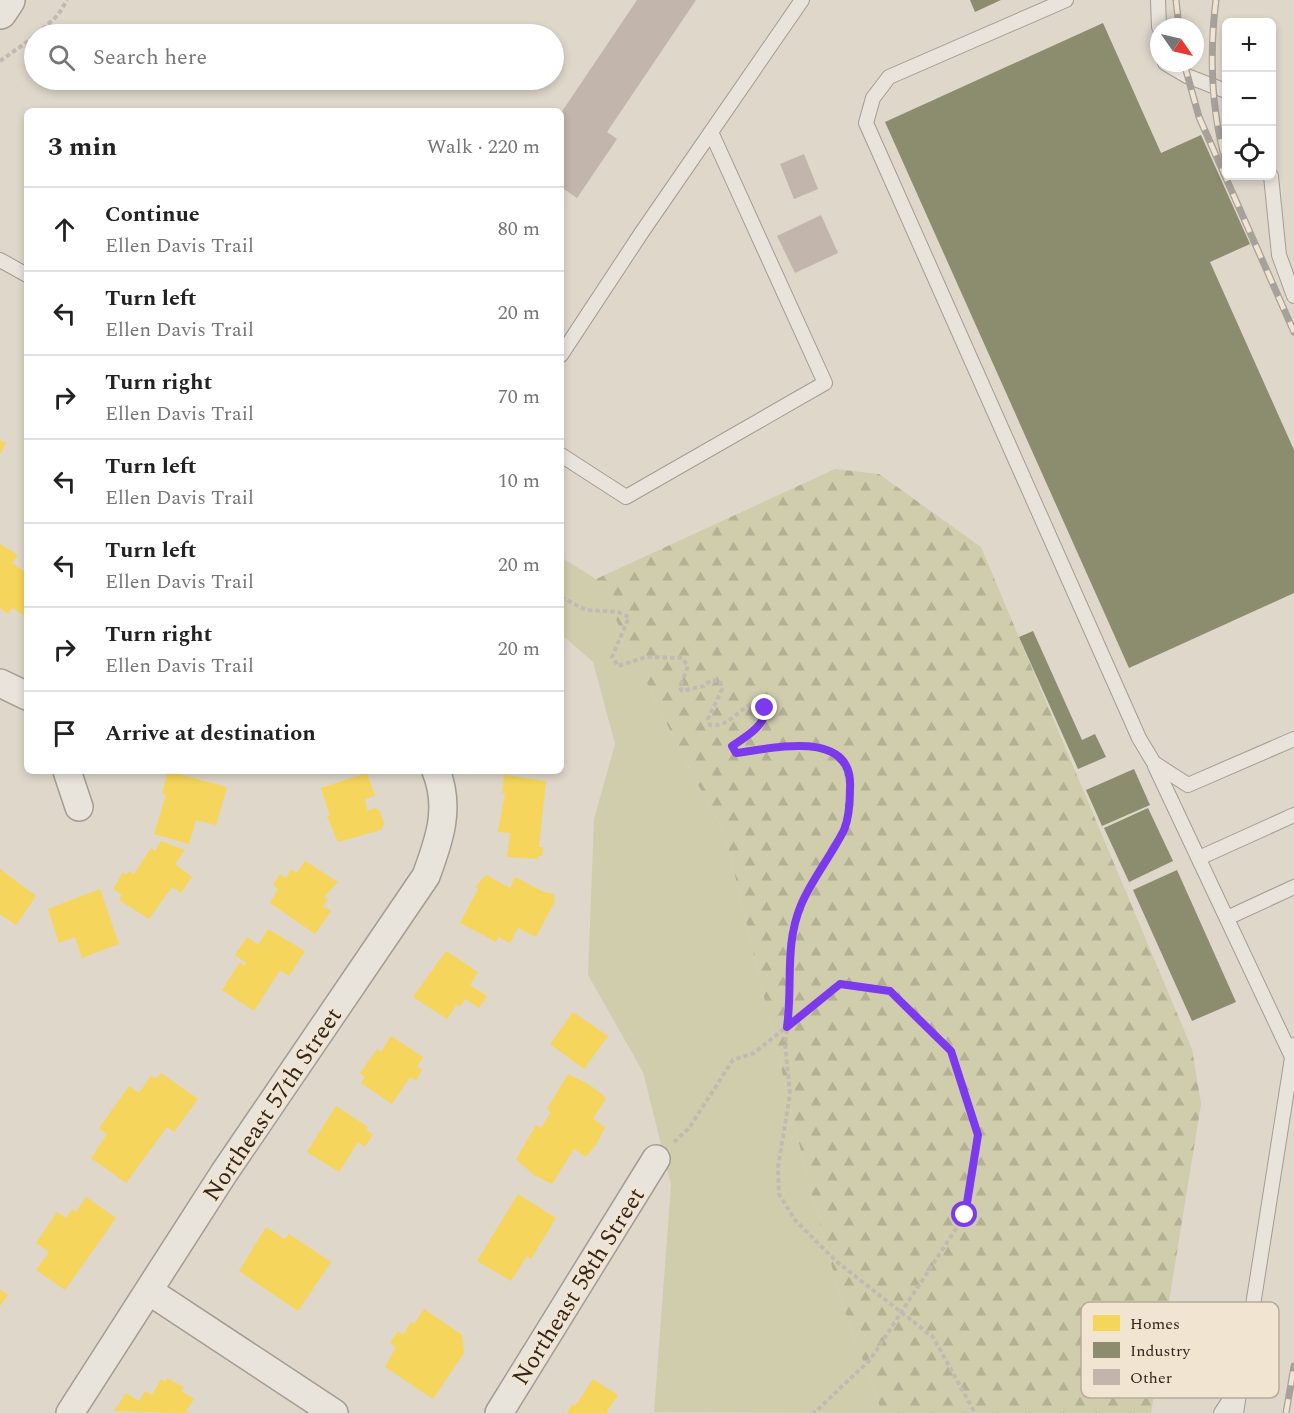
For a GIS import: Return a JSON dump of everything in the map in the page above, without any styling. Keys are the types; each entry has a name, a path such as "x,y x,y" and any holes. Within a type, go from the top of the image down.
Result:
{"street":[{"path":"0,12 8,0"},
{"path":"0,683 24,695"},
{"path":"69,774 79,807"},
{"name":"Northeast 57th Street","path":"70,1413 224,1173 426,876 442,831 438,778"},
{"name":"Northeast 58th Street","path":"498,1413 656,1159"},
{"path":"149,1291 334,1413"}],"lane":[{"path":"564,351 801,0"},
{"path":"1066,0 889,77 873,98 866,123 1139,738 1154,763 1293,1051 1253,1302"},
{"path":"1158,0 1159,18"},
{"path":"1180,72 1222,89"},
{"path":"564,456 626,496 825,383 711,132"},
{"path":"1271,180 1279,255 1294,296"},
{"path":"0,260 24,273"},
{"path":"1154,763 1188,785 1294,740"},
{"path":"1199,858 1294,815"},
{"path":"1227,918 1294,887"},
{"path":"1221,1413 1230,1398"},
{"path":"1236,1413 1238,1398"}],"path":[{"path":"49,24 58,15 67,0"},
{"path":"0,61 24,44"},
{"path":"564,599 586,610 618,612 629,617 612,657 618,666 646,657 682,658 688,666 680,687 682,691 704,686 711,680 720,681 722,689 708,719 710,725 725,724 752,703 760,702 766,713 762,722 732,746 736,753 775,746 817,746 832,753 844,763 851,777 845,827 806,895 791,936 788,963 791,999 785,1044 790,1095 778,1167 779,1194 795,1220 837,1262 933,1337 975,1413"},
{"path":"656,1159 689,1128 733,1060 754,1053 840,984 890,991 951,1051 978,1135 965,1215 930,1272 901,1310 870,1360 814,1413"}],"green space":[{"path":"835,469 879,474 981,547 1192,1049 1201,1104 1169,1302 1081,1302 1081,1398 1153,1398 1151,1413 882,1413 843,1306 810,1189 725,834 687,765 596,579"},
{"path":"564,559 596,579 687,765 725,834 810,1189 843,1306 882,1413 654,1412 671,1185 643,1072 588,975 594,819 615,744 593,662 564,637"}],"building: Homes":[{"path":"0,440 6,443 0,455"},
{"path":"0,544 18,555 12,563 24,571 24,615 12,608 8,614 0,608"},
{"path":"167,774 179,774 227,787 216,825 196,820 189,844 154,834 166,795 162,793"},
{"path":"367,774 375,796 365,799 367,811 375,808 380,811 384,824 381,830 338,842 327,816 330,816 321,788"},
{"path":"504,775 546,781 539,847 543,847 542,856 538,856 538,859 507,857 510,833 498,832 505,793 502,793"},
{"path":"161,841 185,850 175,864 192,877 181,893 172,887 149,919 119,900 122,895 113,889 123,872 126,875 129,871 134,874 151,848 155,851"},
{"path":"305,861 338,882 324,897 328,899 323,906 331,911 315,934 270,903 278,889 273,885 280,874 286,878 291,869 297,873"},
{"path":"0,869 36,896 16,925 0,914"},
{"path":"486,875 510,888 515,877 544,892 554,894 555,901 536,937 518,928 510,943 498,937 496,942 460,923 478,889 476,886"},
{"path":"100,889 119,944 82,958 75,937 59,943 48,909"},
{"path":"268,929 305,951 289,976 280,970 254,1011 222,990 240,962 244,966 246,963 235,955 247,937 258,945"},
{"path":"446,951 478,972 470,985 487,996 479,1008 465,999 460,1007 457,1004 447,1019 413,997"},
{"path":"573,1012 608,1036 584,1069 550,1044"},
{"path":"391,1036 423,1057 417,1066 422,1070 416,1081 410,1077 392,1104 361,1083 365,1077 360,1073 377,1049 381,1052"},
{"path":"161,1073 198,1099 174,1132 167,1127 126,1183 91,1158 107,1134 99,1128 129,1086 139,1093 151,1076 157,1078"},
{"path":"568,1074 590,1085 606,1098 593,1119 605,1127 597,1143 586,1157 574,1149 552,1184 534,1175 516,1159 536,1125 541,1128 551,1112 547,1109"},
{"path":"336,1106 368,1127 366,1130 373,1134 365,1147 358,1142 339,1172 307,1152"},
{"path":"518,1194 556,1218 531,1259 527,1256 511,1281 477,1261"},
{"path":"86,1197 116,1218 65,1290 36,1270 49,1252 36,1243 57,1212 66,1218 72,1209 76,1212"},
{"path":"266,1227 285,1239 289,1234 331,1262 298,1311 239,1271"},
{"path":"0,1289 8,1295 0,1306"},
{"path":"424,1309 462,1335 464,1353 433,1399 385,1367 396,1347 390,1343 398,1331 403,1335 411,1322 414,1324"},
{"path":"167,1378 184,1387 181,1391 194,1399 185,1413 114,1411 126,1393 139,1401 145,1391 152,1395 161,1379 165,1382"},
{"path":"593,1379 618,1395 606,1413 567,1413 572,1404 575,1406"}],"building: Industry":[{"path":"970,0 1001,0 975,12"},
{"path":"1103,23 1161,153 1201,135 1250,244 1210,262 1294,450 1294,593 1129,668 885,122"},
{"path":"1033,631 1082,740 1095,734 1106,757 1078,769 1019,637"},
{"path":"1134,769 1150,805 1102,826 1086,790"},
{"path":"1148,808 1173,861 1129,882 1104,828"},
{"path":"1177,870 1236,1002 1192,1021 1133,890"}],"building: Other":[{"path":"637,0 696,0 607,132 617,139 577,198 564,189 564,109"},
{"path":"804,154 818,189 794,199 780,164"},
{"path":"821,215 838,253 795,273 777,236"}],"railway":[{"path":"1176,0 1178,18"},
{"path":"1216,0 1212,62 1214,102 1222,147"},
{"path":"1186,72 1199,117 1294,332"},
{"path":"1286,1413 1294,1366"}],"route":[{"path":"765,708 766,713 762,722 732,746 736,753 775,746 817,746 832,753 844,763 851,777 849,810 845,827 800,907 791,936 788,963 791,999 787,1027 840,984 890,991 951,1051 978,1135 965,1215"}]}
